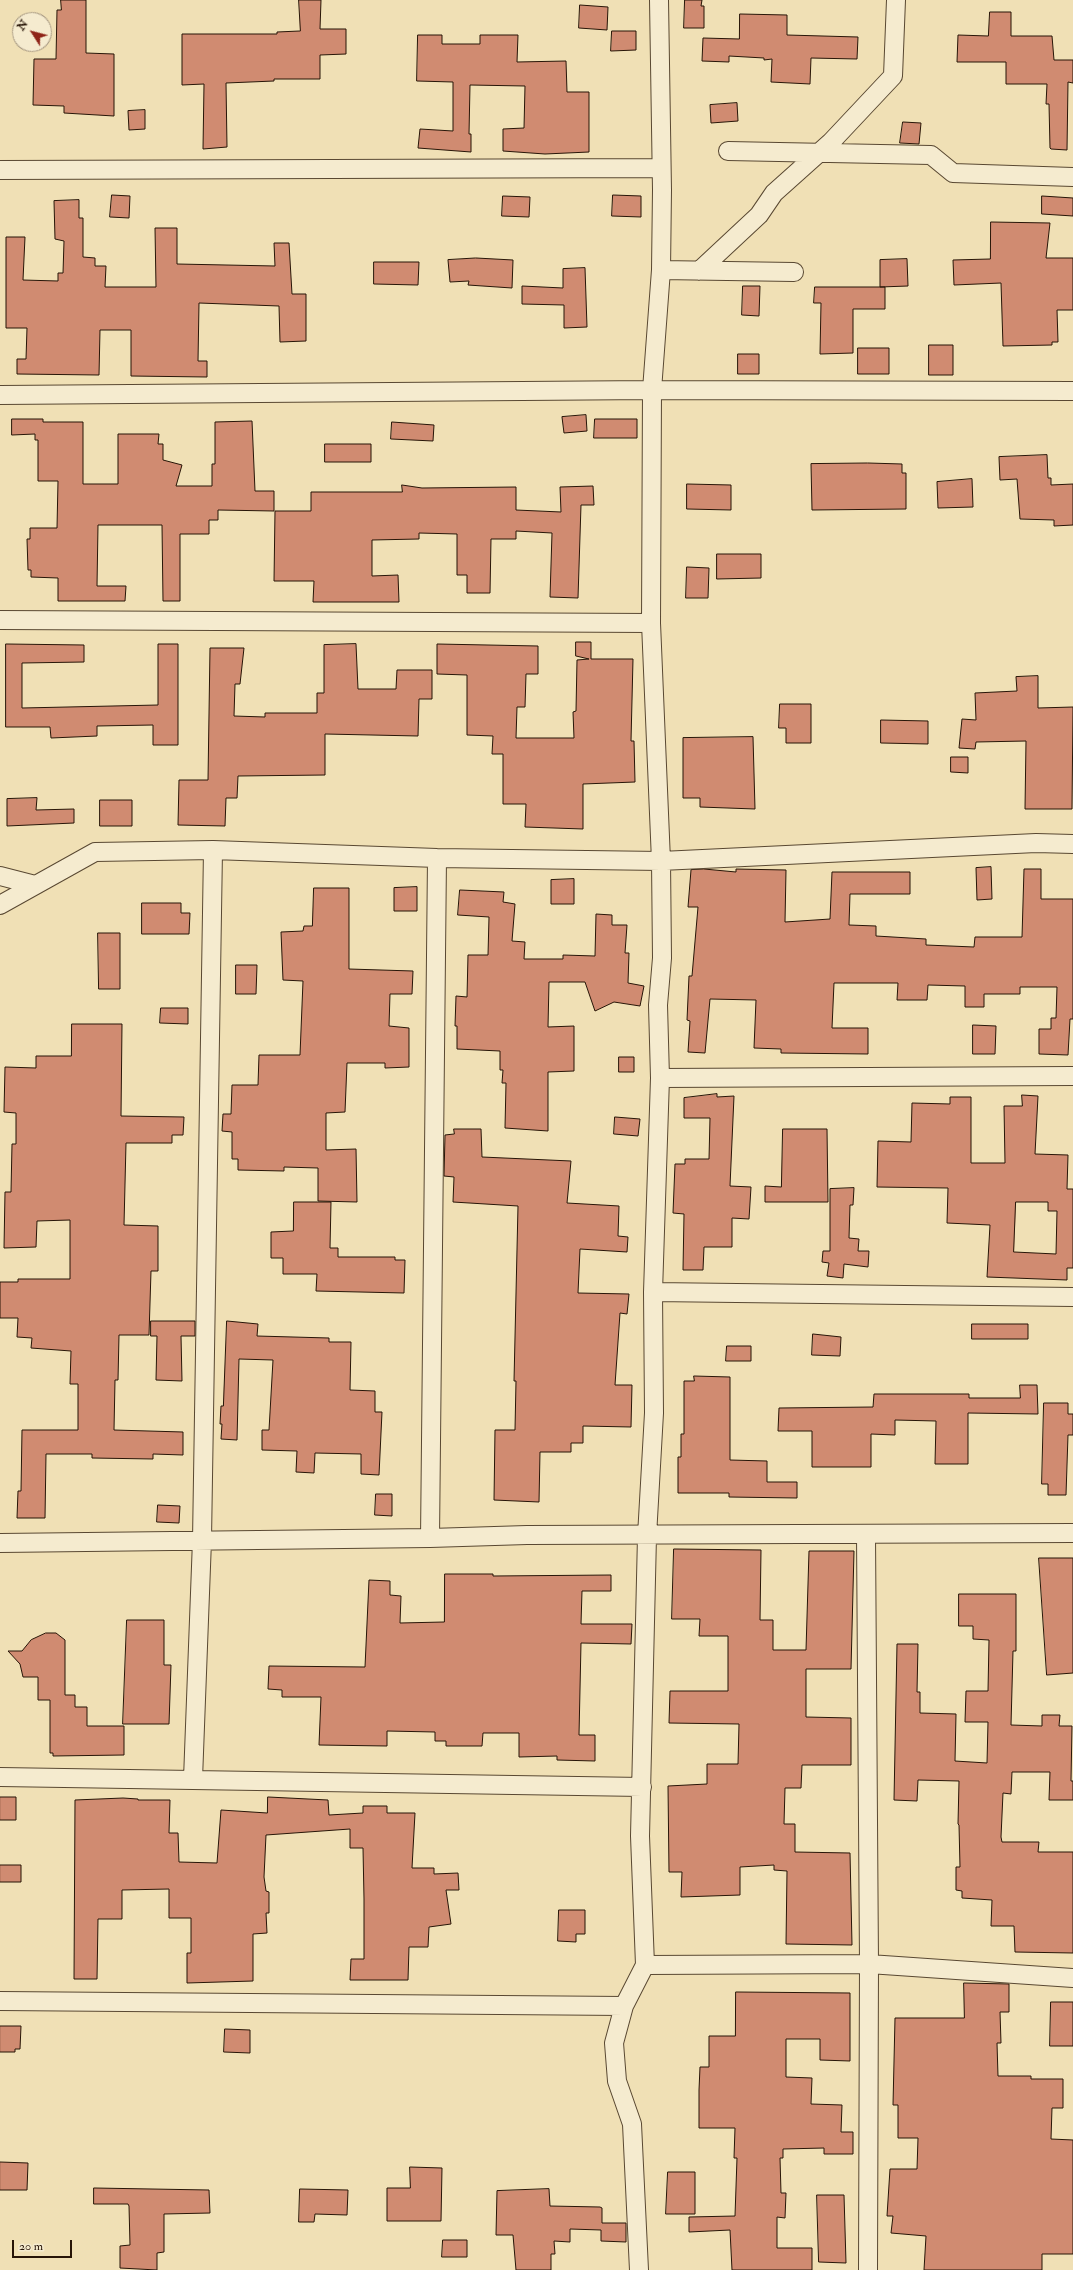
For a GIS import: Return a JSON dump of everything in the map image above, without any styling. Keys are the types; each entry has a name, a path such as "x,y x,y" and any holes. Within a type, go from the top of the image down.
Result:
{"street":[{"path":"639,2270 632,2124 617,2081 614,2043 624,2006 645,1965 640,1836 647,1536 654,1413 654,1292 660,1078 658,1005 662,958 661,861 650,623 652,390 661,270 658,0"},
{"path":"699,271 759,215 774,193 819,153 893,76 896,0"},
{"path":"728,151 931,156 953,173 1073,177"},
{"path":"0,170 661,168"},
{"path":"661,270 794,272"},
{"path":"0,395 652,390 1073,391"},
{"path":"0,620 650,623"},
{"path":"0,905 96,852 213,850 437,858 661,861 1028,843 1073,844"},
{"path":"193,1779 202,1540 213,850"},
{"path":"430,1538 437,858"},
{"path":"0,876 35,885"},
{"path":"660,1078 1073,1076"},
{"path":"654,1292 1073,1297"},
{"path":"0,1543 430,1538 527,1535 647,1536 1073,1533"},
{"path":"866,1535 869,1964 868,2270"},
{"path":"0,1777 642,1787"},
{"path":"645,1965 869,1964 1073,1978"},
{"path":"0,2001 624,2006"}],"building":[{"path":"61,0 86,0 86,53 114,54 114,116 64,113 64,106 33,105 34,59 56,59 57,10 61,10"},
{"path":"299,0 321,0 320,29 346,29 346,54 320,55 320,79 274,79 274,81 226,83 227,147 203,149 204,84 182,85 182,34 277,34 277,32 300,31"},
{"path":"685,0 702,0 701,6 704,6 704,28 684,28"},
{"path":"580,5 608,7 607,30 579,28"},
{"path":"990,12 1011,12 1011,36 1052,36 1054,60 1073,60 1073,83 1068,82 1067,150 1050,148 1049,104 1046,104 1047,84 1006,84 1006,62 957,62 958,35 988,36"},
{"path":"740,14 787,15 787,35 858,37 857,59 811,58 810,84 771,82 772,59 764,60 764,58 729,56 729,62 702,61 703,38 739,39"},
{"path":"612,31 636,31 636,50 611,51"},
{"path":"418,35 442,35 442,44 480,44 480,35 518,35 517,62 566,61 567,92 589,92 589,152 545,154 503,151 503,129 524,128 525,86 470,85 469,134 471,134 471,152 418,148 420,129 453,131 453,82 417,81"},
{"path":"737,103 738,121 711,123 710,105"},
{"path":"145,110 145,129 129,130 128,111"},
{"path":"903,122 921,123 919,144 900,143"},
{"path":"112,195 130,196 129,218 110,217"},
{"path":"613,195 641,196 641,217 612,216"},
{"path":"503,196 530,197 529,217 502,216"},
{"path":"1042,196 1073,198 1073,216 1042,214"},
{"path":"79,200 79,218 83,218 83,257 95,258 95,266 106,266 105,287 156,287 155,228 177,228 177,264 275,266 274,243 289,243 292,294 306,294 306,341 280,342 279,306 199,303 198,361 207,361 207,377 131,376 131,330 100,330 99,375 17,374 17,359 26,359 27,328 6,328 6,237 25,237 23,280 58,281 58,273 63,273 64,241 55,239 54,201"},
{"path":"991,222 1050,223 1046,258 1073,258 1073,310 1057,310 1058,342 1052,342 1052,345 1003,346 1001,283 954,285 953,260 990,259"},
{"path":"476,258 513,260 512,288 468,285 469,281 450,282 448,260"},
{"path":"907,259 908,286 880,287 880,260"},
{"path":"374,262 419,262 418,285 374,284"},
{"path":"585,268 587,327 564,328 564,305 522,304 522,286 563,288 563,269"},
{"path":"743,286 760,286 759,316 742,315"},
{"path":"815,287 885,287 885,309 853,309 853,353 820,354 821,303 814,303"},
{"path":"929,345 953,345 953,375 929,375"},
{"path":"858,348 889,348 889,374 858,374"},
{"path":"738,354 759,354 759,374 738,374"},
{"path":"586,415 587,431 564,433 562,417"},
{"path":"12,419 43,419 43,422 83,422 83,484 118,484 118,434 159,434 158,444 163,444 163,460 182,465 176,486 212,486 212,464 215,464 215,422 252,421 255,491 274,491 274,511 218,510 218,520 209,520 209,534 180,534 180,601 163,601 162,525 98,525 97,586 126,586 125,601 58,601 58,578 31,577 31,570 28,570 27,539 30,539 30,528 57,528 58,481 38,481 38,440 35,440 35,434 12,435"},
{"path":"595,419 637,419 637,438 594,438"},
{"path":"392,422 434,425 433,441 391,439"},
{"path":"325,444 371,444 371,462 325,462"},
{"path":"1047,455 1048,478 1051,478 1051,485 1073,484 1073,525 1054,526 1054,520 1020,519 1017,479 1000,480 999,457"},
{"path":"811,464 902,464 902,473 906,473 906,509 812,510"},
{"path":"972,479 973,507 938,508 937,482"},
{"path":"687,484 731,485 731,510 687,509"},
{"path":"402,485 422,488 516,487 516,510 561,512 560,487 593,486 594,505 581,505 578,598 550,597 552,533 516,531 516,539 491,539 490,593 467,593 467,575 457,575 457,534 419,533 419,539 372,540 372,576 398,575 399,602 313,602 314,581 274,581 275,511 311,511 311,492 402,492"},
{"path":"717,554 761,554 761,578 717,579"},
{"path":"687,567 709,568 708,598 686,598"},
{"path":"576,642 591,642 591,659 633,659 631,741 634,741 635,782 583,784 583,829 525,827 526,804 503,804 503,754 492,754 493,736 467,735 467,675 437,674 437,644 538,646 538,674 526,674 525,707 517,707 516,738 574,738 573,712 576,711 577,660 589,659 576,656"},
{"path":"6,644 84,645 84,662 22,663 22,708 158,705 158,644 178,644 178,745 153,745 153,725 97,726 97,736 51,738 50,727 6,727"},
{"path":"356,644 358,689 396,689 397,670 432,670 432,699 419,699 418,736 325,734 325,775 238,776 237,798 226,798 225,826 178,825 179,780 208,780 210,648 244,648 240,684 235,684 234,716 265,717 265,713 317,713 317,693 324,693 324,645"},
{"path":"1038,676 1038,708 1073,707 1072,809 1025,809 1026,741 976,742 975,749 959,748 962,719 976,720 975,693 1017,691 1016,677"},
{"path":"780,704 811,704 811,743 786,743 786,728 779,728"},
{"path":"881,720 928,721 928,744 881,743"},
{"path":"753,737 755,809 700,807 700,798 683,798 683,738"},
{"path":"951,757 968,757 968,773 951,772"},
{"path":"37,798 36,810 74,809 74,823 7,826 7,799"},
{"path":"100,800 132,800 132,826 100,826"},
{"path":"991,867 992,899 977,900 976,868"},
{"path":"704,869 736,872 736,869 786,870 785,922 830,919 832,872 910,872 910,894 850,894 849,925 876,926 876,936 926,939 926,945 974,947 975,937 1022,937 1024,869 1041,869 1041,899 1073,899 1073,1019 1070,1019 1068,1055 1039,1054 1039,1029 1051,1029 1051,1018 1056,1018 1057,987 1020,987 1020,994 984,994 984,1007 965,1007 965,986 928,985 927,1000 897,1000 898,983 834,983 832,1028 868,1028 868,1054 781,1053 781,1049 754,1048 756,1000 710,999 705,1053 688,1052 690,1021 687,1020 689,976 692,976 698,907 688,907 691,870"},
{"path":"574,879 574,904 551,904 551,880"},
{"path":"417,887 417,911 394,911 394,888"},
{"path":"314,888 349,888 349,969 413,971 412,994 390,994 389,1026 409,1028 409,1067 385,1068 385,1063 347,1063 345,1112 326,1113 326,1150 356,1149 357,1202 318,1201 318,1168 284,1167 284,1171 238,1170 238,1159 232,1159 232,1132 222,1131 223,1114 231,1114 232,1085 258,1085 259,1055 300,1055 303,981 283,980 281,932 303,931 304,926 312,926"},
{"path":"460,890 504,892 503,902 515,904 512,941 525,942 524,959 563,959 563,955 595,956 596,914 612,915 612,925 627,925 625,953 629,953 628,983 644,986 640,1006 614,1002 595,1011 585,982 549,982 548,1027 574,1026 574,1071 548,1072 548,1131 505,1128 506,1083 502,1083 503,1070 500,1070 500,1051 457,1049 457,1026 455,1026 456,996 467,997 468,955 488,955 489,917 458,915"},
{"path":"142,903 181,903 181,913 190,913 189,934 142,934"},
{"path":"98,933 120,933 120,989 99,989"},
{"path":"236,965 257,965 256,994 236,994"},
{"path":"161,1008 188,1008 188,1024 160,1023"},
{"path":"72,1024 122,1024 121,1116 184,1117 183,1135 172,1135 172,1143 126,1143 124,1225 158,1226 158,1271 151,1271 149,1335 119,1335 118,1380 115,1380 114,1430 183,1432 183,1455 153,1454 153,1459 92,1458 92,1454 46,1454 45,1518 17,1518 18,1491 21,1491 22,1430 78,1430 78,1384 70,1384 71,1351 31,1348 32,1338 17,1337 18,1318 0,1318 0,1282 18,1282 18,1279 70,1279 70,1220 37,1221 36,1247 4,1248 5,1192 11,1192 12,1144 16,1144 16,1113 4,1112 5,1067 36,1068 36,1056 71,1056"},
{"path":"973,1025 996,1026 995,1054 973,1054"},
{"path":"619,1057 634,1057 634,1072 619,1072"},
{"path":"717,1094 717,1097 734,1096 730,1186 751,1187 749,1219 732,1218 732,1247 704,1247 703,1270 683,1270 684,1214 673,1213 675,1164 685,1164 685,1159 709,1159 710,1118 684,1118 684,1098"},
{"path":"1022,1095 1038,1096 1035,1154 1068,1155 1067,1189 1073,1189 1073,1268 1067,1268 1067,1280 987,1277 990,1225 947,1223 948,1188 877,1187 878,1141 911,1142 912,1103 950,1104 950,1097 971,1097 971,1163 1005,1163 1004,1106 1022,1106","holes":["1016,1202 1048,1202 1048,1211 1057,1211 1056,1254 1014,1252"]},
{"path":"615,1117 640,1119 638,1136 614,1134"},
{"path":"454,1129 481,1129 482,1157 571,1161 567,1203 619,1206 618,1236 628,1237 627,1252 580,1249 578,1293 629,1294 627,1314 620,1313 615,1385 632,1385 631,1427 583,1426 583,1443 571,1443 571,1452 540,1452 539,1502 494,1500 495,1430 515,1430 516,1381 514,1381 518,1206 453,1202 454,1177 444,1176 445,1135 454,1134"},
{"path":"783,1129 827,1129 828,1202 765,1202 765,1186 781,1187"},
{"path":"854,1188 853,1205 850,1205 849,1238 859,1239 858,1251 869,1251 868,1267 844,1264 843,1278 827,1276 829,1263 822,1262 823,1251 830,1251 830,1189"},
{"path":"294,1202 331,1202 330,1248 338,1248 338,1257 395,1257 395,1260 405,1260 404,1293 316,1291 317,1274 283,1274 283,1258 271,1258 271,1232 293,1231"},
{"path":"151,1321 195,1321 195,1336 181,1336 182,1381 156,1380 157,1336 151,1336"},
{"path":"227,1321 258,1324 257,1336 329,1338 329,1342 351,1342 350,1390 375,1391 375,1412 382,1412 379,1475 361,1474 361,1454 315,1453 314,1473 296,1472 297,1451 262,1450 262,1430 269,1430 273,1360 239,1359 237,1440 221,1439 222,1424 220,1424 221,1406 223,1406"},
{"path":"972,1324 1028,1324 1028,1339 972,1339"},
{"path":"813,1334 841,1337 840,1356 812,1355"},
{"path":"727,1346 751,1346 751,1361 726,1361"},
{"path":"694,1376 730,1377 730,1460 767,1461 767,1482 797,1482 797,1498 729,1497 729,1493 678,1493 678,1457 681,1457 681,1434 684,1434 684,1381 694,1381"},
{"path":"1020,1385 1037,1385 1038,1414 968,1413 968,1464 935,1464 936,1421 895,1420 895,1435 871,1434 871,1467 812,1467 812,1431 778,1431 779,1408 873,1407 874,1394 969,1394 969,1398 1020,1398"},
{"path":"1044,1403 1068,1403 1068,1414 1073,1414 1073,1435 1068,1435 1066,1495 1048,1495 1048,1484 1042,1484"},
{"path":"376,1494 392,1494 392,1516 375,1515"},
{"path":"158,1505 180,1506 179,1523 157,1522"},
{"path":"674,1549 761,1550 760,1620 773,1620 773,1650 806,1650 809,1551 854,1551 851,1669 806,1669 806,1717 851,1718 851,1765 802,1765 801,1788 785,1788 784,1824 795,1824 795,1852 850,1853 852,1945 786,1944 787,1871 774,1870 774,1865 740,1867 740,1895 681,1897 682,1872 669,1872 668,1786 707,1784 707,1764 738,1764 739,1724 669,1723 670,1691 728,1691 728,1636 699,1636 700,1619 672,1619"},
{"path":"1039,1558 1073,1558 1073,1673 1047,1675"},
{"path":"445,1574 493,1574 493,1576 611,1575 611,1591 582,1591 581,1624 632,1624 631,1644 581,1643 579,1735 595,1735 595,1761 557,1760 557,1756 519,1757 519,1733 483,1733 482,1746 446,1746 446,1741 435,1741 435,1732 387,1731 387,1746 319,1745 321,1697 282,1697 282,1690 268,1689 269,1666 365,1667 369,1580 390,1581 390,1595 401,1596 400,1623 444,1622"},
{"path":"959,1594 1016,1594 1016,1651 1013,1651 1011,1725 1042,1726 1042,1715 1060,1715 1059,1726 1072,1726 1071,1781 1073,1781 1073,1800 1049,1800 1050,1772 1012,1772 1011,1794 1003,1793 1001,1837 1002,1842 1039,1842 1038,1852 1073,1852 1073,1953 1015,1952 1014,1926 991,1926 992,1900 962,1898 962,1891 956,1890 956,1867 960,1867 958,1824 959,1781 918,1780 917,1801 894,1800 897,1644 918,1644 917,1692 920,1692 920,1713 956,1714 955,1761 987,1763 988,1722 965,1722 966,1691 988,1691 989,1640 973,1639 973,1626 959,1626"},
{"path":"127,1620 164,1620 164,1665 171,1665 169,1724 123,1724"},
{"path":"46,1633 56,1633 65,1640 65,1695 75,1695 75,1707 87,1707 87,1726 124,1726 124,1755 53,1756 53,1753 50,1753 50,1700 38,1700 38,1677 23,1677 20,1664 8,1651 22,1651 31,1640"},
{"path":"0,1797 16,1797 16,1820 0,1820"},
{"path":"268,1797 328,1800 329,1815 363,1813 363,1806 387,1806 387,1813 415,1813 412,1868 434,1868 434,1874 458,1873 459,1890 446,1890 451,1924 429,1927 428,1947 409,1947 408,1980 350,1980 351,1959 364,1959 364,1899 363,1848 350,1848 350,1829 266,1835 264,1877 266,1891 269,1892 269,1913 266,1913 267,1933 253,1934 253,1981 187,1983 187,1953 191,1953 191,1918 169,1918 169,1889 122,1890 122,1919 98,1919 97,1979 74,1979 75,1800 123,1798 138,1800 170,1800 169,1833 178,1833 179,1862 217,1863 221,1810 267,1813"},
{"path":"0,1865 21,1865 21,1882 0,1882"},
{"path":"559,1910 585,1910 585,1934 576,1934 576,1942 558,1941"},
{"path":"964,1983 1009,1984 1009,2012 1000,2012 1001,2043 997,2043 998,2076 1031,2076 1031,2079 1063,2079 1063,2108 1052,2108 1051,2139 1073,2140 1073,2254 1042,2254 1042,2270 924,2270 926,2236 891,2233 893,2216 887,2216 890,2169 917,2169 918,2138 898,2138 898,2105 893,2105 895,2018 964,2018"},
{"path":"736,1992 850,1993 850,2061 820,2060 820,2039 786,2039 786,2077 812,2078 811,2104 842,2105 841,2132 853,2132 853,2154 824,2154 824,2148 783,2149 783,2158 780,2158 781,2193 786,2193 785,2218 777,2217 777,2248 812,2248 812,2270 732,2270 730,2230 689,2232 689,2217 735,2216 737,2158 734,2158 735,2128 699,2128 699,2090 700,2067 709,2067 709,2036 735,2036"},
{"path":"1051,2002 1073,2002 1073,2046 1050,2046"},
{"path":"0,2026 21,2026 20,2049 15,2049 15,2052 0,2052"},
{"path":"225,2029 250,2030 250,2053 224,2052"},
{"path":"0,2162 28,2163 27,2190 0,2190"},
{"path":"410,2167 442,2168 441,2221 387,2221 387,2188 410,2188"},
{"path":"668,2172 695,2172 695,2214 666,2214"},
{"path":"94,2188 209,2190 210,2213 164,2214 164,2252 157,2253 157,2270 120,2268 120,2246 130,2245 129,2206 128,2204 94,2204"},
{"path":"300,2189 348,2190 347,2215 315,2214 314,2222 299,2222"},
{"path":"549,2189 550,2206 600,2207 602,2208 602,2223 626,2223 626,2242 601,2241 601,2230 570,2229 570,2242 554,2241 555,2254 551,2254 551,2270 516,2270 513,2235 496,2235 497,2191"},
{"path":"817,2195 844,2195 846,2263 819,2262"},
{"path":"443,2240 467,2240 467,2257 442,2257"}]}
